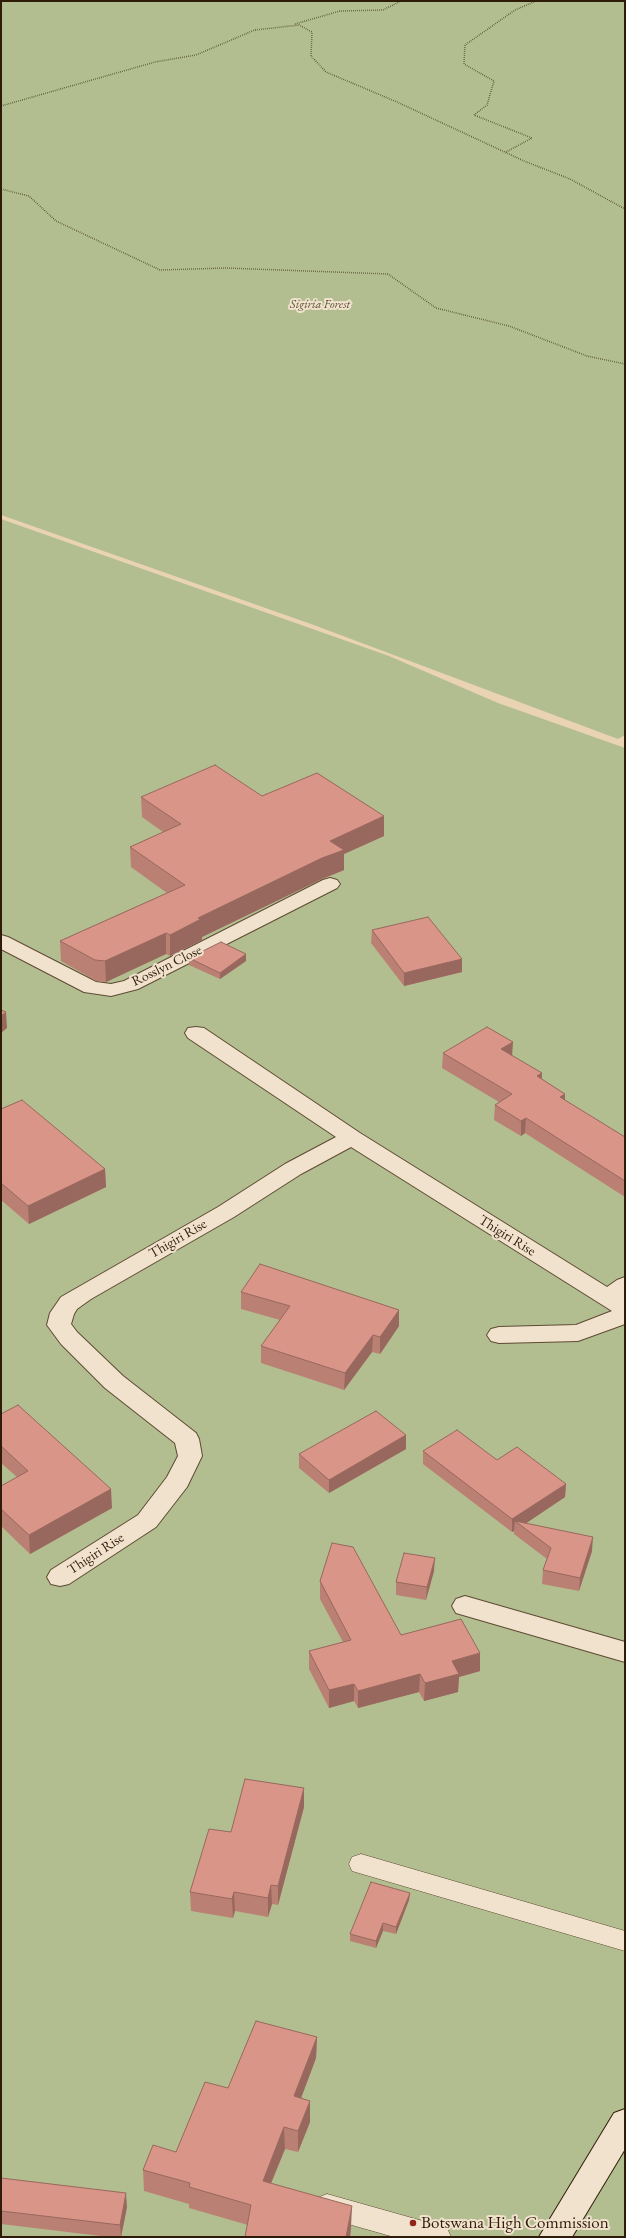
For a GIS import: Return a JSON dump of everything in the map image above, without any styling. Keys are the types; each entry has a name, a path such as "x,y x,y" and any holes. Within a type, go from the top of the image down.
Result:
{"street":[{"name":"Rosslyn Close","path":"1,941 90,988 111,990 132,984 330,884"},
{"path":"196,1033 352,1138"},
{"name":"Thigiri Rise","path":"60,1578 147,1522 178,1480 190,1456 187,1439 114,1382 69,1338 59,1325 62,1313 69,1303 82,1294 226,1212 293,1169 352,1138 619,1298"},
{"path":"499,1335 578,1333 625,1315"},
{"path":"466,1606 625,1652"},
{"path":"555,2237 625,2123"}],"lane":[{"path":"361,1864 625,1941"},
{"path":"306,2200 438,2237"}],"path":[{"path":"1,106 155,62 196,55 255,30 297,24 340,11 383,10 401,1"},
{"path":"505,152 532,138 474,115 487,105 494,81 464,64 465,44 515,10 536,1"},
{"path":"255,30 299,25 312,32 311,56 326,72 397,102 505,152 570,179 625,209"},
{"path":"1,189 29,196 56,221 160,270 226,268 388,274 436,308 509,326 587,356 625,364"}],"green space":[{"name":"Sigiria Forest","path":"1,1 625,1 625,735 618,739 311,624 1,515"},
{"path":"1,519 389,656 498,703 625,748 625,2237 1,2237"}],"building":[{"path":"215,765 262,796 317,773 384,816 330,841 344,850 322,858 198,918 201,919 170,935 166,933 105,961 95,960 60,941 185,885 130,847 181,824 141,797"},
{"path":"428,917 462,959 404,973 372,930"},
{"path":"221,942 246,954 220,973 189,958"},
{"path":"1,1010 6,1012 1,1016"},
{"path":"487,1027 513,1042 501,1049 542,1073 537,1076 565,1094 560,1097 625,1137 625,1181 526,1118 521,1121 495,1105 512,1094 443,1053"},
{"path":"22,1100 105,1169 28,1206 1,1183 1,1109"},
{"path":"260,1264 399,1310 380,1337 373,1335 345,1373 261,1346 290,1306 241,1292"},
{"path":"18,1405 111,1489 29,1535 1,1509 1,1486 28,1471 1,1446 1,1414"},
{"path":"376,1411 406,1435 329,1480 299,1454"},
{"path":"457,1430 497,1460 517,1447 566,1484 512,1519 423,1451"},
{"path":"515,1521 593,1537 580,1578 543,1570 551,1548"},
{"path":"332,1543 353,1547 401,1635 461,1619 480,1653 452,1661 459,1674 425,1683 420,1674 358,1691 354,1684 329,1690 309,1651 351,1640 320,1581"},
{"path":"404,1553 435,1558 427,1587 396,1582"},
{"path":"245,1779 304,1788 278,1886 271,1885 268,1898 234,1892 232,1899 190,1892 209,1829 231,1832"},
{"path":"371,1882 410,1893 396,1927 383,1923 376,1941 350,1934"},
{"path":"256,2021 317,2037 294,2096 310,2101 298,2131 284,2127 263,2181 352,2206 346,2237 245,2237 251,2205 189,2187 190,2183 143,2170 153,2145 176,2152 205,2082 228,2088"},
{"path":"1,2178 126,2193 120,2225 1,2211"}],"place":[{"name":"Botswana High Commission","path":"413,2223"}]}
